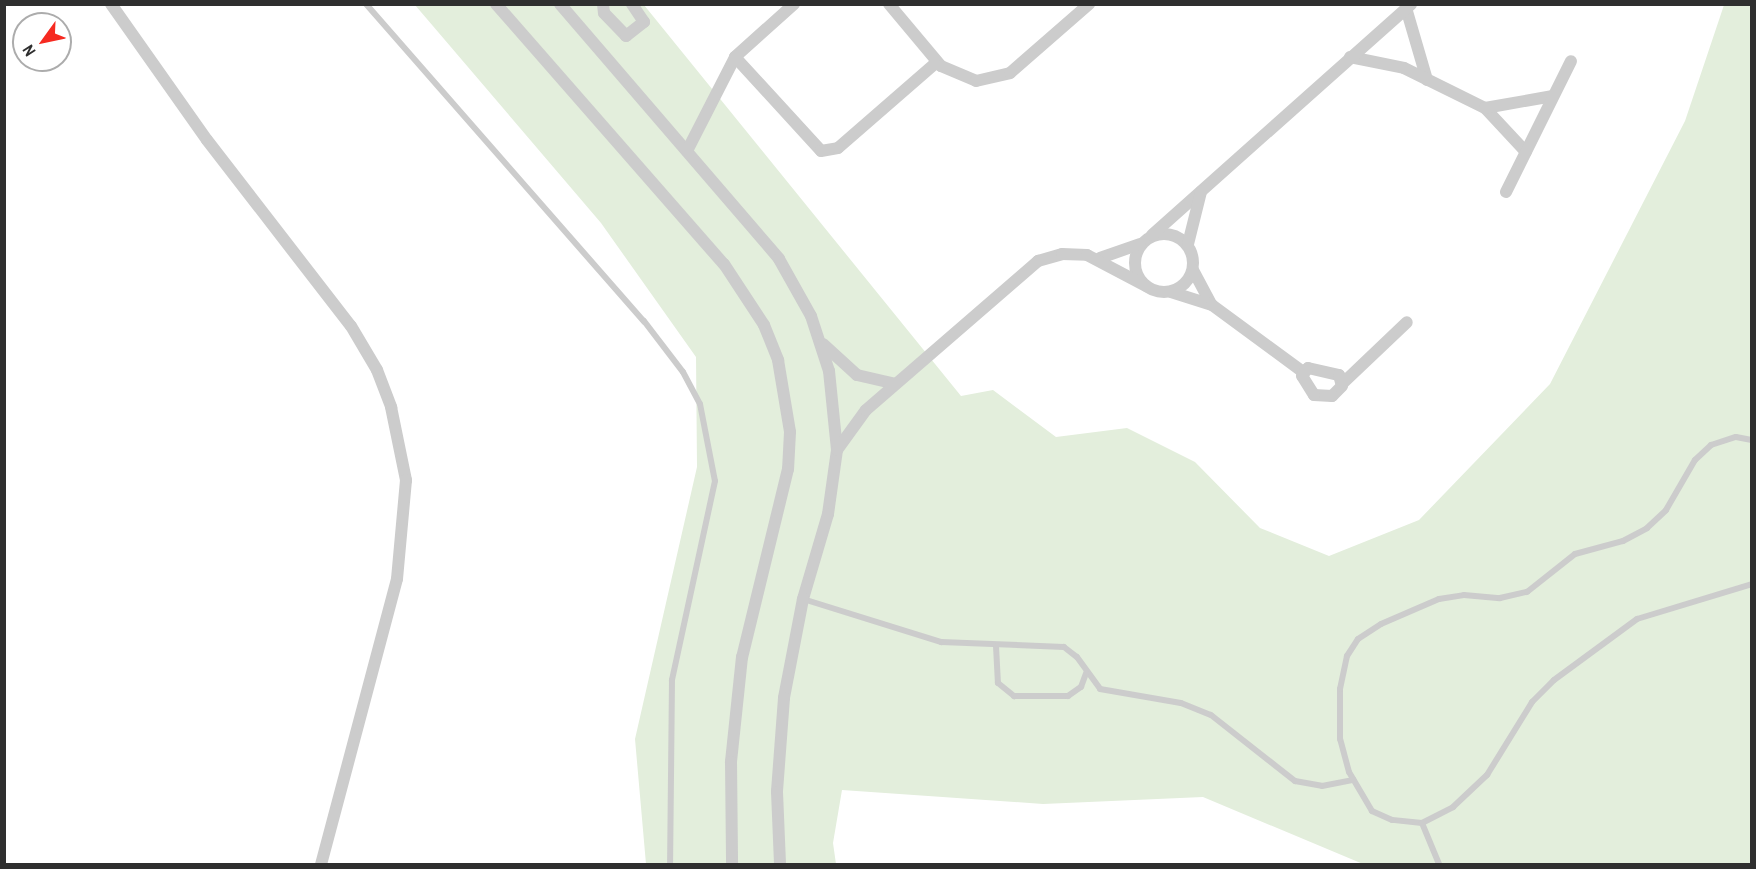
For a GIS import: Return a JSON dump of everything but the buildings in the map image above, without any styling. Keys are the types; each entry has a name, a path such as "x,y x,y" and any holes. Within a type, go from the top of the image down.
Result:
{"street":[{"path":"111,4 214,149 351,326 377,370 391,407 406,480 397,579 321,864"},
{"path":"495,4 724,264 751,301 778,360 789,423 788,469 742,657 731,762 732,864"},
{"path":"560,4 779,259 821,342 833,395 837,450 828,514 803,599 779,745 780,864"},
{"path":"603,4 604,13 626,36 644,22 632,4"},
{"path":"687,151 735,57 794,4"},
{"path":"889,4 937,62 967,79 999,78 1020,66 1089,4"},
{"path":"1146,286 1135,265 1147,239 1408,6"},
{"path":"1408,6 1415,52 1428,81"},
{"path":"735,57 811,144 827,152 838,148 937,62"},
{"path":"1350,57 1392,63 1485,108 1526,152"},
{"path":"1506,192 1571,61"},
{"path":"1485,108 1553,96"},
{"path":"1202,188 1188,244 1193,270 1212,305"},
{"path":"1100,258 1165,232 1188,244"},
{"path":"837,450 854,423 1026,267 1062,254 1100,258 1146,286 1212,305 1302,371 1307,389 1314,395 1332,396 1407,322"},
{"path":"1171,292 1181,287 1193,270"},
{"path":"821,342 857,375 895,384"},
{"path":"1302,371 1308,368 1339,375 1343,383"}],"lane":[{"path":"366,4 663,343 700,404 715,481 672,680 668,742 670,864"},
{"path":"1752,440 1736,437 1711,445 1695,460 1666,510 1647,528 1623,541 1575,554 1527,592 1500,598 1451,596 1366,631 1347,656 1340,689 1341,739 1353,780 1372,811 1392,820 1422,823 1473,789 1498,759 1532,702 1603,640 1650,614 1752,584"},
{"path":"803,599 919,637 996,646 1030,643 1064,647 1077,657 1086,673 1106,693 1181,703 1211,715 1295,781 1322,786 1353,780"},
{"path":"996,646 998,683 1014,696 1068,696 1081,687 1086,673"},
{"path":"1422,823 1439,864"}],"green space":[{"path":"415,5 644,5 961,396 993,390 1056,437 1127,428 1195,462 1260,528 1329,556 1419,520 1550,384 1685,121 1724,5 1751,5 1751,864 1363,864 1203,797 1043,804 842,790 833,843 836,864 646,864 635,739 697,467 696,357 601,223"}]}
